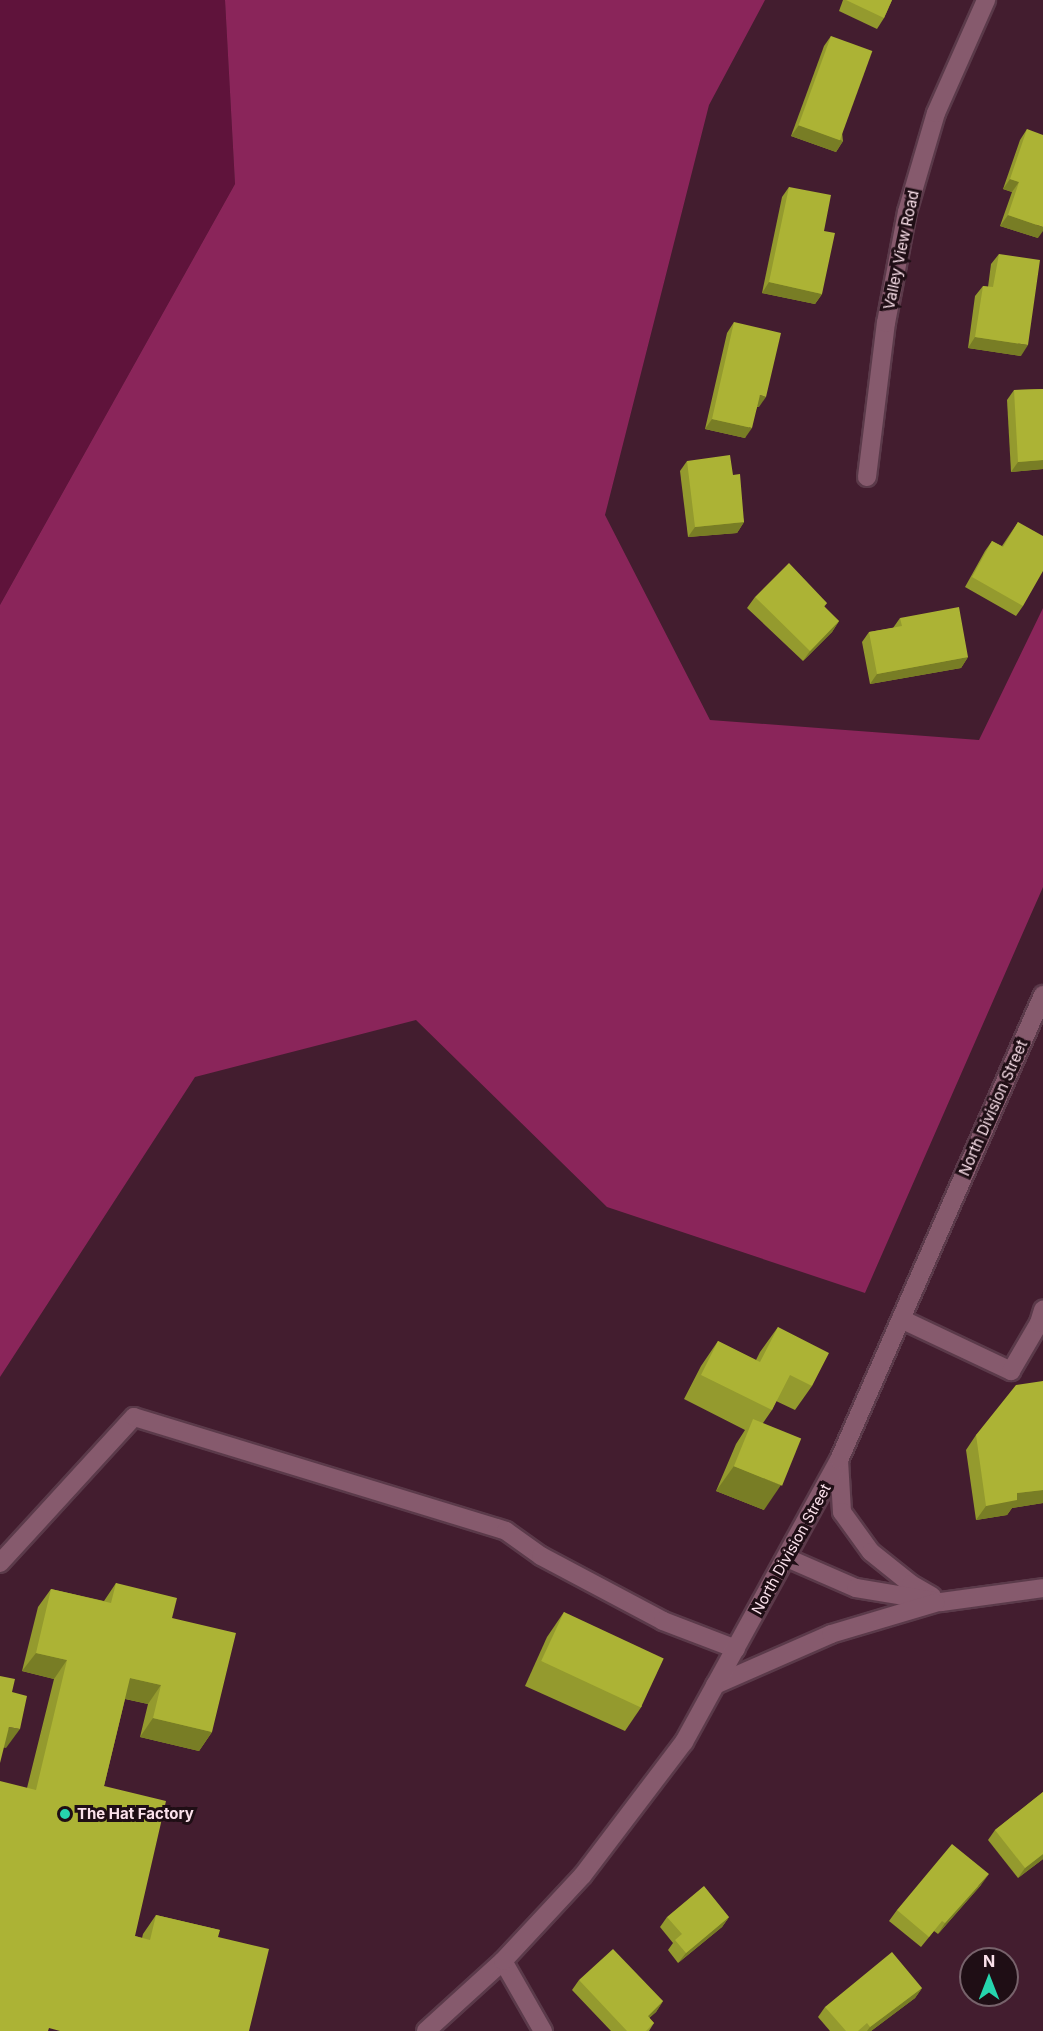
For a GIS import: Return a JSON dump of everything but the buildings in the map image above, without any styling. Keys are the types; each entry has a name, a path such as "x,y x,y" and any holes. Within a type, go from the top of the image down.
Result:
{"street":[{"name":"Valley View Road","path":"867,477 886,323 907,212 936,113 986,0"},
{"name":"North Division Street","path":"426,2031 503,1961 583,1875 684,1742 839,1460 1037,1022 1043,995"},
{"path":"901,1319 1011,1371 1035,1342 1043,1310"},
{"path":"0,1563 134,1417 506,1531 542,1556 663,1621 736,1649"},
{"path":"839,1460 842,1512 871,1552 911,1584 941,1602"},
{"path":"787,1558 856,1588 941,1602"},
{"path":"716,1685 831,1634 941,1602 1043,1588"},
{"path":"503,1961 543,2031"}],"shaded area":[{"path":"0,0 225,0 235,184 0,605"},
{"path":"225,0 765,0 709,105 605,515 710,720 979,740 1043,608 1043,887 865,1293 607,1207 416,1020 195,1077 0,1377 0,605 235,184"}],"place":[{"name":"The Hat Factory","path":"65,1814"}]}
